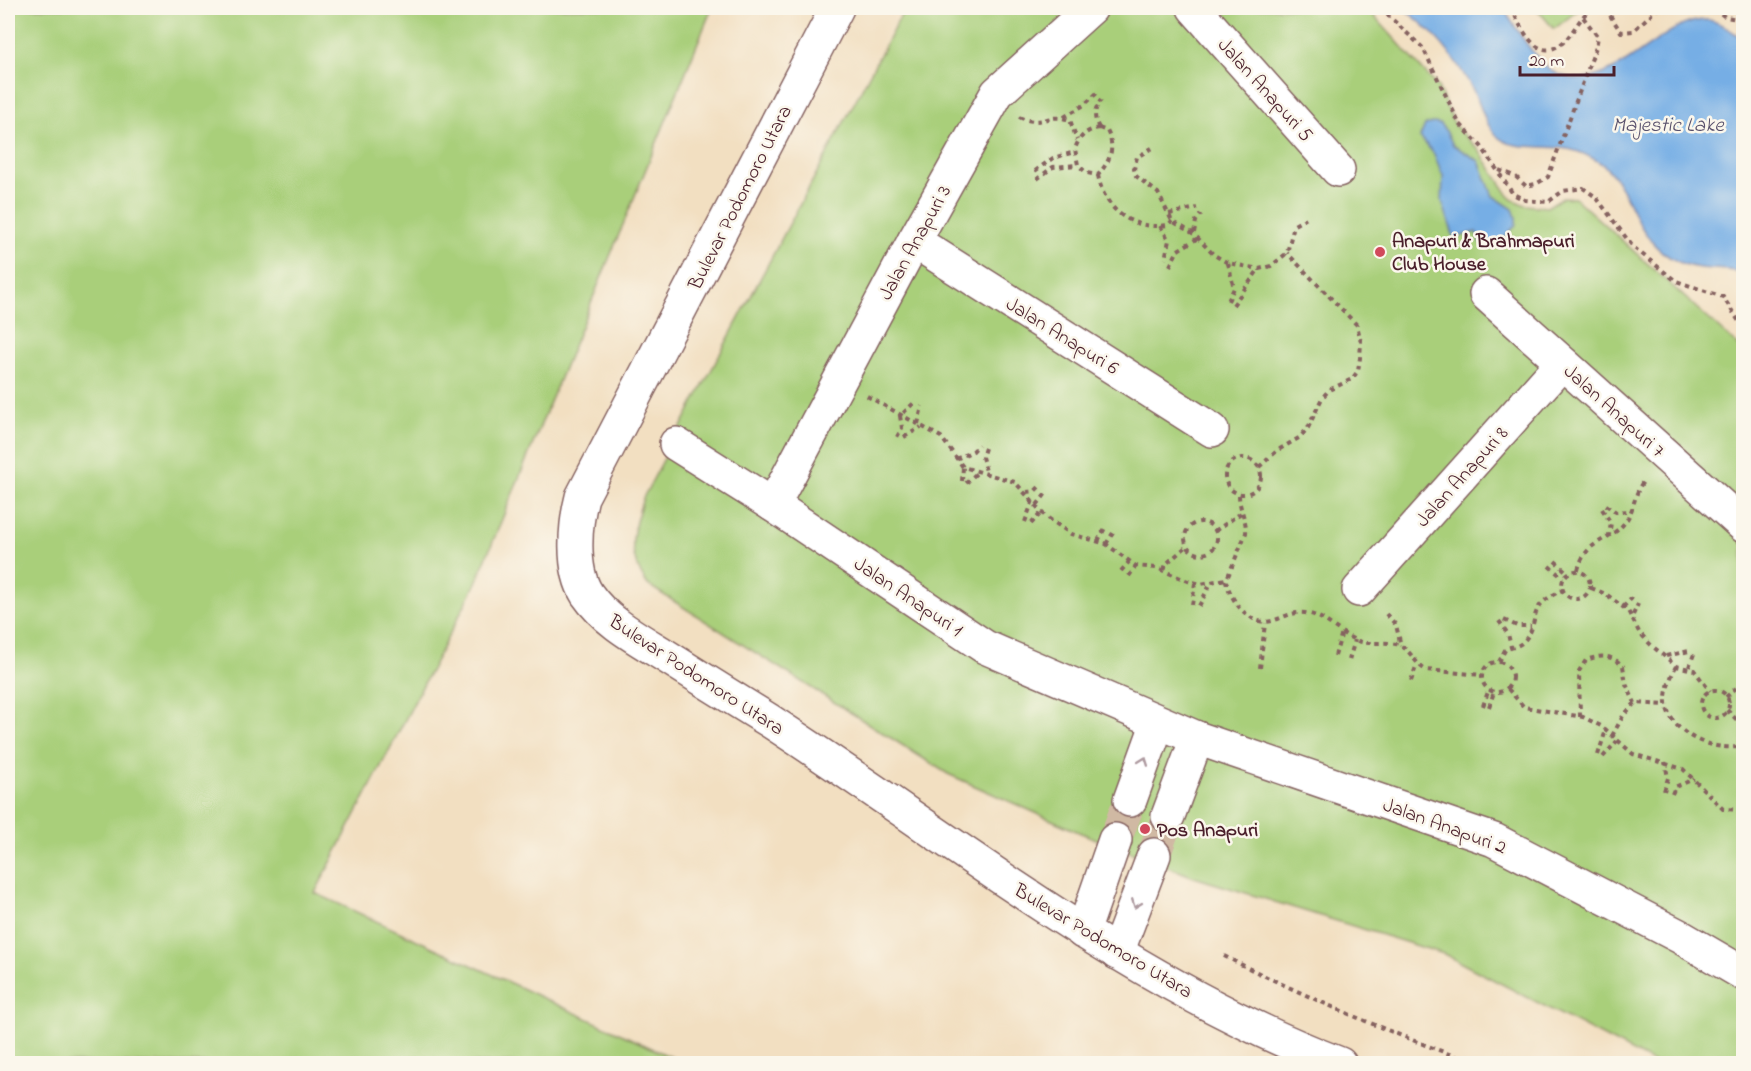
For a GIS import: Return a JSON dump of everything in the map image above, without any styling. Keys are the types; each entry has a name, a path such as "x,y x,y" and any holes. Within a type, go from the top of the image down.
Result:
{"street":[{"name":"Bulevar Podomoro Utara","path":"837,8 582,497 576,518 578,566 586,592 610,620 771,722 1083,932 1185,991 1340,1064"},
{"name":"Jalan Anapuri 3","path":"773,505 914,241 994,99 1030,60 1091,8"},
{"name":"Jalan Anapuri 5","path":"1194,8 1338,170"},
{"name":"Jalan Anapuri 6","path":"914,241 1212,430"},
{"name":"Jalan Anapuri 7","path":"1486,294 1743,526"},
{"name":"Jalan Anapuri 8","path":"1359,590 1562,363"},
{"name":"Jalan Anapuri 1","path":"676,444 773,505 985,647 1197,738"},
{"path":"1130,800 1158,722"},
{"path":"1168,816 1197,738"},
{"name":"Jalan Anapuri 2","path":"1197,738 1494,840 1679,936 1743,974"},
{"path":"1083,932 1115,840"},
{"path":"1117,953 1154,855"}],"path":[{"path":"1380,8 1422,48 1459,123 1481,146 1499,170 1505,186 1513,194 1525,200 1548,202 1563,191 1583,188 1596,197 1633,247 1676,281 1723,297 1743,329"},
{"path":"1511,8 1522,32 1532,44 1543,48 1561,44 1582,16 1592,8"},
{"path":"1605,8 1621,32 1633,31 1659,8"},
{"path":"1714,8 1725,17 1743,20"},
{"path":"1499,170 1515,176 1526,186 1536,184 1548,177 1557,160 1596,47 1598,37 1582,16"},
{"path":"1064,118 1084,105 1098,92"},
{"path":"994,99 1016,116 1036,123 1057,116 1070,120 1077,140 1075,152 1078,165 1087,173 1098,175"},
{"path":"1099,128 1095,121 1095,108 1101,100"},
{"path":"1077,140 1090,130 1099,128 1107,131 1112,150 1109,160 1098,175 1102,193 1117,214 1132,222 1160,226 1172,221"},
{"path":"1152,148 1137,157 1134,169 1136,176 1158,193 1172,221 1194,234 1214,255 1228,263 1259,269 1271,266 1287,253 1294,225 1307,218"},
{"path":"1035,171 1053,158 1075,152"},
{"path":"1037,179 1053,167 1078,165"},
{"path":"1169,214 1197,208"},
{"path":"1194,234 1196,221 1201,214"},
{"path":"1160,226 1169,240 1165,259"},
{"path":"1170,266 1178,250 1198,238"},
{"path":"1259,467 1278,450 1299,438 1308,428 1322,398 1329,390 1352,379 1358,371 1360,358 1361,342 1357,326 1287,253"},
{"path":"1228,263 1234,288 1228,301"},
{"path":"1233,304 1259,269"},
{"path":"840,379 900,416 941,437 963,467 986,471 1016,482 1033,500 1041,513 1071,534 1106,544 1136,566 1164,570 1195,583 1212,583 1226,579 1245,542 1247,525 1241,513 1239,495 1225,483 1227,466 1243,458 1255,462 1259,467 1260,485 1251,493 1239,495"},
{"path":"900,416 916,401"},
{"path":"904,437 920,425 922,406"},
{"path":"897,437 902,428 900,416"},
{"path":"956,459 973,451 979,445"},
{"path":"985,448 982,457 986,471"},
{"path":"1578,570 1589,547 1624,524 1640,485 1665,456"},
{"path":"963,467 964,482 979,471"},
{"path":"1026,492 1035,491 1040,486"},
{"path":"1037,506 1048,491"},
{"path":"1025,522 1033,500"},
{"path":"1606,505 1616,512 1630,511"},
{"path":"1602,509 1611,524 1609,536"},
{"path":"1031,524 1041,513"},
{"path":"1215,531 1241,513"},
{"path":"1193,524 1208,524 1215,531 1216,541 1211,550 1195,553 1187,546 1186,531 1193,524"},
{"path":"1098,541 1106,526"},
{"path":"1106,544 1113,533"},
{"path":"1164,570 1166,564 1187,546"},
{"path":"1555,561 1568,573"},
{"path":"1121,571 1129,562"},
{"path":"1129,576 1136,566"},
{"path":"1549,566 1563,578"},
{"path":"1578,570 1587,575 1590,588 1586,596 1577,600 1569,597 1563,590 1563,578 1568,573 1578,570"},
{"path":"1226,579 1235,601 1253,619 1266,623 1294,613 1305,613 1327,620 1355,640 1401,646"},
{"path":"1192,605 1195,583"},
{"path":"1199,606 1212,583"},
{"path":"1590,588 1606,594 1623,607 1633,616 1639,632 1676,666 1689,667 1710,691"},
{"path":"1499,662 1502,654 1522,642 1542,601 1563,590"},
{"path":"1623,607 1632,598"},
{"path":"1633,616 1638,604"},
{"path":"1386,614 1396,625 1401,646 1417,664 1433,672 1482,675"},
{"path":"1511,647 1502,620 1517,626 1531,626"},
{"path":"1260,668 1266,623"},
{"path":"1335,656 1342,632"},
{"path":"1349,660 1355,640"},
{"path":"1665,656 1689,651"},
{"path":"1689,667 1694,654"},
{"path":"1580,717 1579,671 1586,660 1604,655 1612,656 1623,666 1626,684 1635,703"},
{"path":"1499,662 1511,671 1512,680 1508,688 1494,692 1483,682 1482,675 1489,664 1499,662"},
{"path":"1411,681 1417,664"},
{"path":"1676,666 1668,684 1666,705 1668,712 1682,728 1705,744 1721,748 1743,745"},
{"path":"1726,697 1743,681"},
{"path":"1508,688 1524,707 1580,717 1606,730 1633,754 1683,769 1723,809 1743,810"},
{"path":"1483,706 1489,689"},
{"path":"1727,710 1717,718 1704,713 1701,700 1710,691 1718,691 1726,697 1727,710 1743,727"},
{"path":"1489,707 1494,692"},
{"path":"1635,703 1666,705"},
{"path":"1612,736 1623,716 1635,703"},
{"path":"1598,755 1606,730"},
{"path":"1603,757 1617,741"},
{"path":"1664,791 1668,778 1665,762"},
{"path":"1672,794 1675,787 1695,779"},
{"path":"1224,956 1313,1000 1403,1038 1477,1064"}],"green space":[{"path":"8,8 712,8 475,585 315,893 684,1063 8,1063"},
{"path":"905,8 1367,8 1438,87 1455,126 1478,149 1511,199 1525,205 1547,207 1563,197 1575,198 1743,350 1743,1063 1654,1063 1444,954 1194,877 1081,833 948,774 648,585 636,563 633,552 636,522 643,498"},
{"path":"1536,8 1581,8 1554,29"}],"water":[{"name":"Majestic Lake","path":"1402,8 1503,8 1526,43 1547,67 1554,72 1575,79 1595,77 1615,68 1671,31 1689,23 1712,21 1744,40 1743,273 1689,266 1663,253 1640,225 1616,180 1606,167 1592,158 1569,149 1518,145 1502,140 1488,125 1473,90 1451,56 1423,25"},
{"path":"1440,124 1453,145 1479,161 1493,196 1513,209 1516,225 1496,246 1481,243 1476,232 1454,238 1442,201 1443,176 1434,154 1420,137 1425,125"}],"tunnel":[{"path":"1115,840 1130,800"},
{"path":"1154,855 1168,816"}],"place":[{"name":"Anapuri & Brahmapuri Club House","path":"1380,252"},
{"name":"Pos Anapuri","path":"1145,829"}]}
